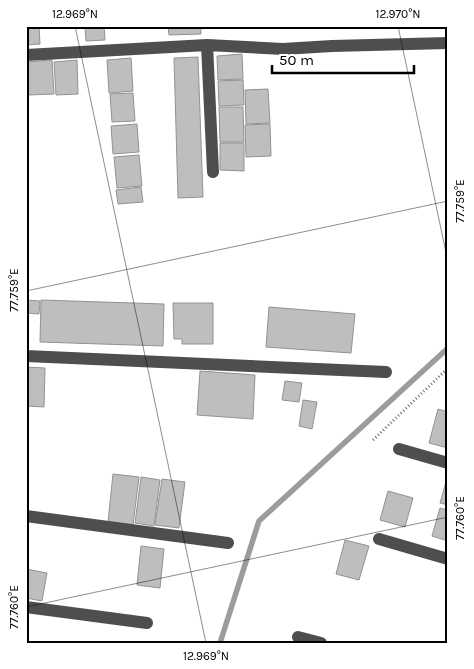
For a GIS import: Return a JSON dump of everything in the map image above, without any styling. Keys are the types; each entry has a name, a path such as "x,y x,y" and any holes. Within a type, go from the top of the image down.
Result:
{"street":[{"path":"26,55 207,45 284,49 448,43"},
{"path":"207,45 213,172"},
{"path":"26,356 386,372"},
{"path":"399,449 448,463"},
{"path":"26,516 228,544"},
{"path":"379,539 448,559"},
{"path":"26,607 147,623"},
{"path":"298,637 321,643"}],"path":[{"path":"373,440 448,368"}],"building":[{"path":"26,26 39,26 40,44 26,45"},
{"path":"85,26 104,26 105,40 86,41"},
{"path":"168,26 201,26 201,34 169,35"},
{"path":"242,54 243,79 218,80 217,56"},
{"path":"198,57 203,197 178,198 174,58"},
{"path":"131,58 133,91 109,93 107,60"},
{"path":"52,60 54,94 28,95 26,62"},
{"path":"77,60 78,94 56,95 54,62"},
{"path":"243,80 244,105 219,106 218,81"},
{"path":"268,89 270,123 246,124 245,90"},
{"path":"133,93 135,121 112,122 110,94"},
{"path":"219,107 243,107 244,142 220,142"},
{"path":"137,124 139,152 113,154 111,126"},
{"path":"270,124 271,156 246,157 245,125"},
{"path":"220,143 244,143 244,171 220,170"},
{"path":"139,155 142,186 117,188 114,157"},
{"path":"141,187 143,202 118,204 116,190"},
{"path":"26,300 40,301 39,314 26,313"},
{"path":"41,300 164,304 163,346 40,342"},
{"path":"173,303 213,303 213,344 182,344 182,339 174,339"},
{"path":"269,307 355,314 351,353 266,347"},
{"path":"26,367 45,368 44,407 26,406"},
{"path":"200,371 255,375 253,419 197,415"},
{"path":"285,381 302,383 299,402 282,400"},
{"path":"303,400 317,402 312,429 299,426"},
{"path":"438,409 448,412 448,448 429,443"},
{"path":"113,474 139,477 133,525 108,522"},
{"path":"448,475 448,505 440,503"},
{"path":"141,477 160,480 154,526 135,523"},
{"path":"162,479 185,482 179,528 155,525"},
{"path":"388,491 413,498 405,527 380,520"},
{"path":"440,508 448,510 448,541 432,536"},
{"path":"345,540 369,546 359,580 336,574"},
{"path":"141,546 164,549 160,588 137,585"},
{"path":"26,569 47,573 42,601 26,598"}],"waterway":[{"path":"220,643 259,521 448,348"}]}
